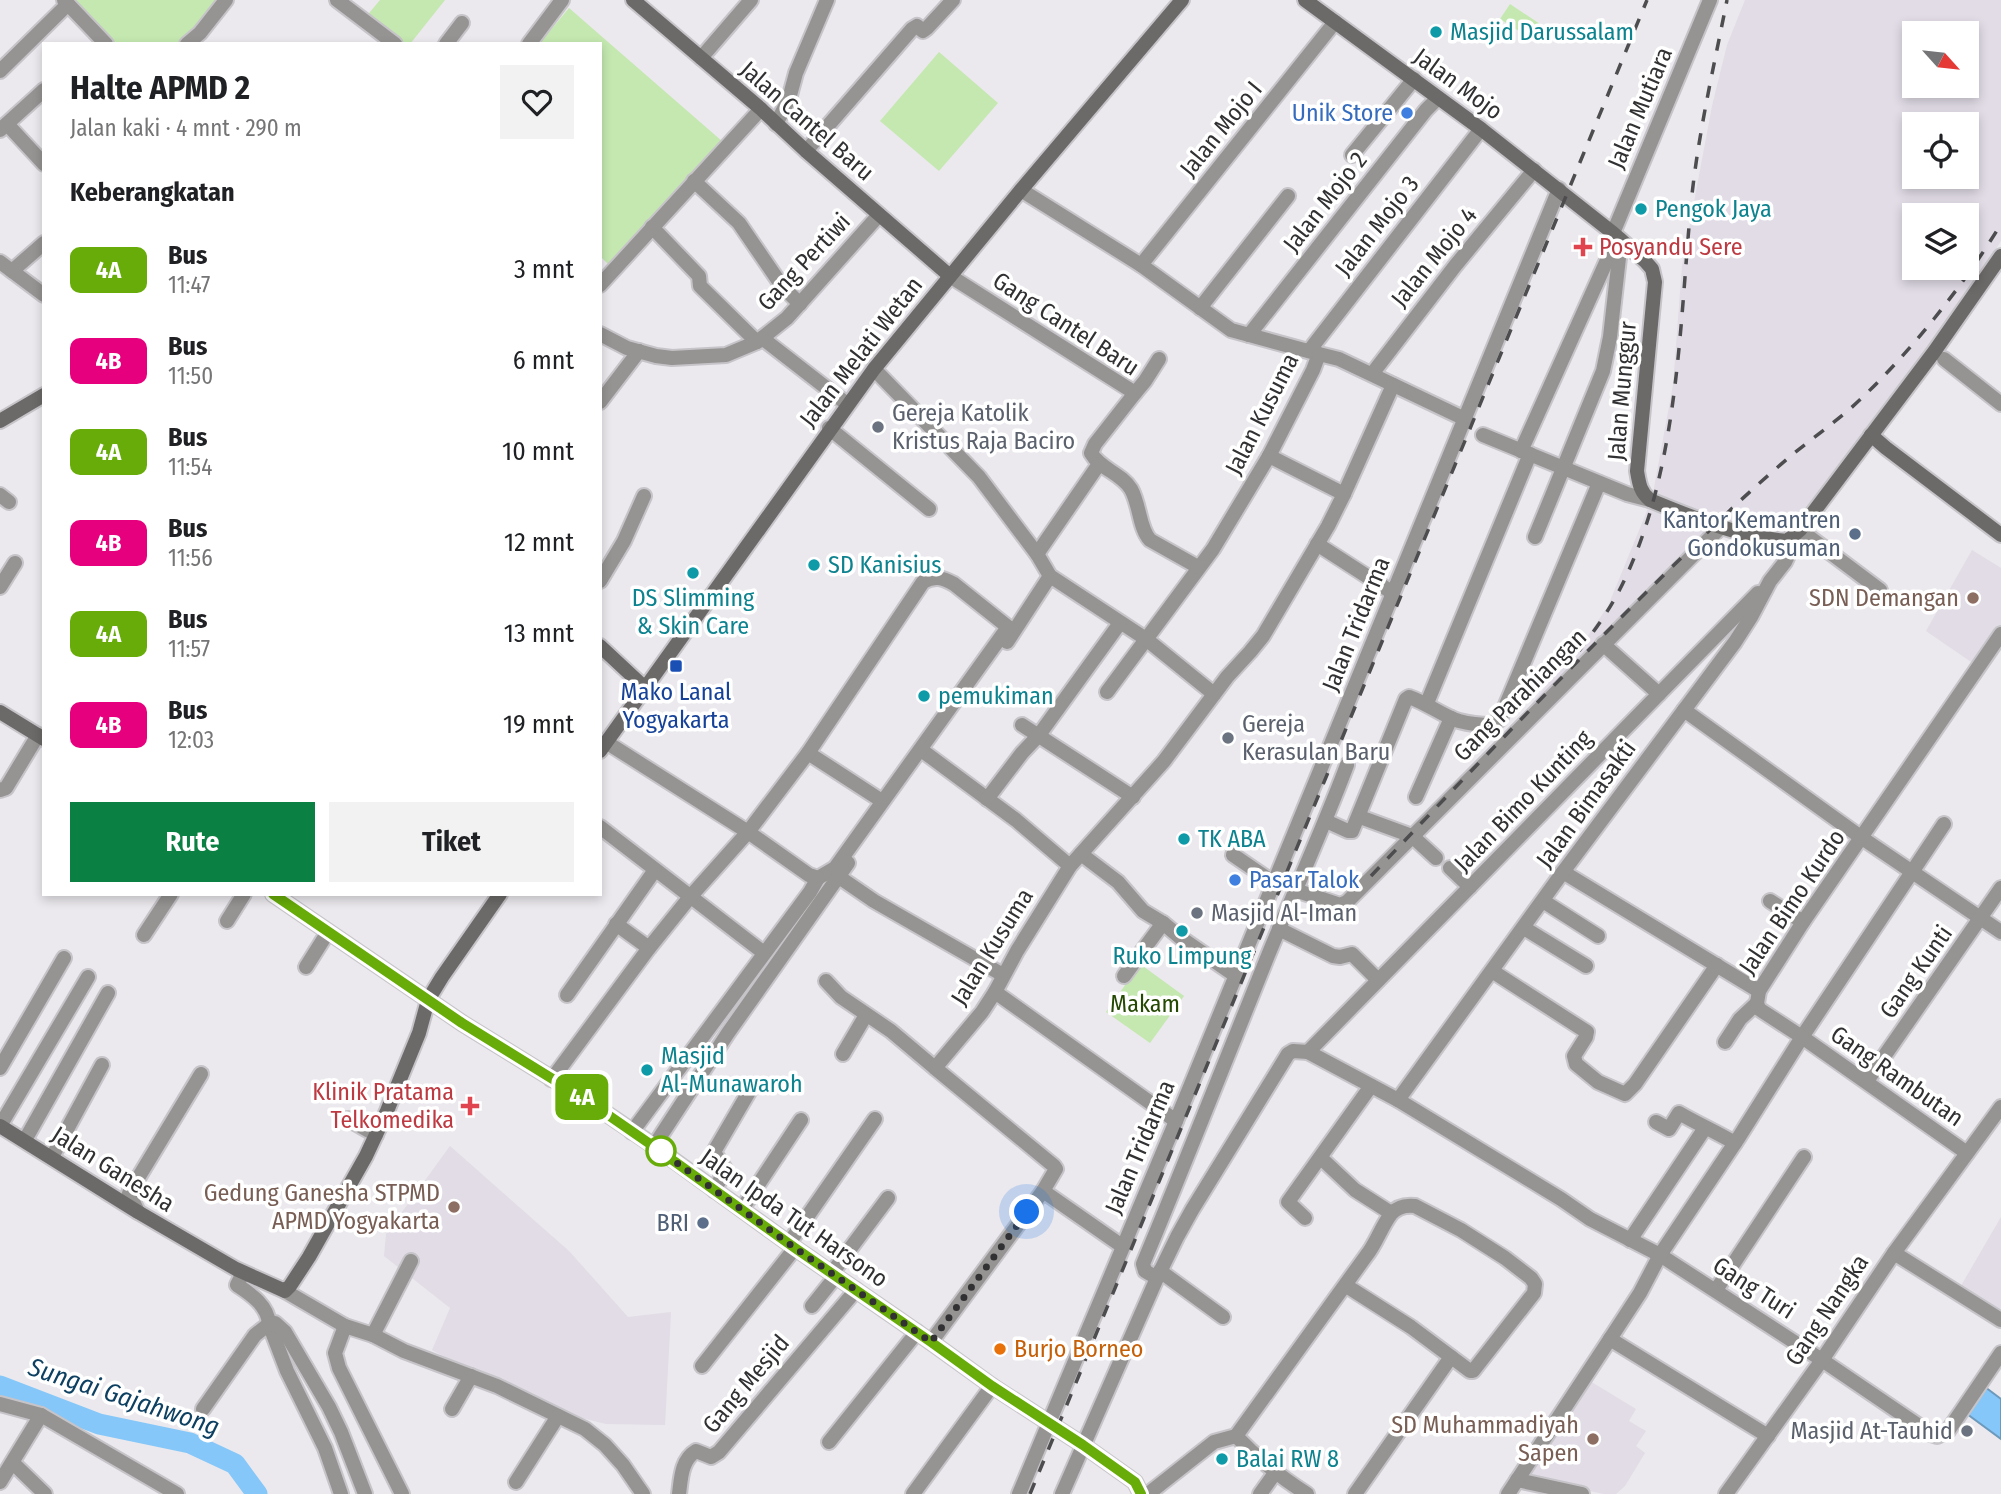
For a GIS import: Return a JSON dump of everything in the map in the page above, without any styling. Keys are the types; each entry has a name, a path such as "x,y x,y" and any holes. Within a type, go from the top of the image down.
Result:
{"street":[{"path":"189,42 226,0"},
{"path":"337,0 392,42"},
{"path":"530,42 562,0"},
{"name":"Jalan Cantel Baru","path":"634,0 761,108 806,151 950,276"},
{"path":"701,58 751,0"},
{"path":"776,124 789,99 796,73 827,0"},
{"path":"806,151 902,40 918,26 923,31 927,29 953,0"},
{"name":"Jalan Melati Wetan","path":"603,746 829,428 874,369 1182,0"},
{"name":"Jalan Mojo","path":"1306,0 1481,129 1581,207"},
{"name":"Jalan Mutiara","path":"1617,236 1710,0"},
{"path":"0,71 66,2 104,42"},
{"name":"Jalan Mojo I","path":"1142,265 1335,22"},
{"path":"448,42 462,23"},
{"path":"200,33 210,42"},
{"path":"1352,155 1414,79"},
{"path":"42,92 4,127 42,162"},
{"name":"Jalan Mojo 2","path":"1249,335 1438,98"},
{"path":"602,283 761,108"},
{"name":"Jalan Mojo 3","path":"1314,352 1481,129"},
{"name":"Jalan Mojo 4","path":"1372,374 1455,266 1534,170"},
{"path":"694,181 739,223 782,286 800,304"},
{"name":"Jalan Tridarma","path":"1019,1494 1236,976 1559,189"},
{"name":"Jalan Kusuma","path":"1021,190 1142,265 1231,330 1314,352 1313,370 1269,456 1213,549 1107,692"},
{"path":"1200,308 1288,196"},
{"name":"Jalan Munggur","path":"1581,207 1652,269 1655,282 1637,471 1642,491 1650,500"},
{"name":"Gang Pertiwi","path":"602,335 627,348 672,358 726,355 759,340 787,318 879,215"},
{"path":"652,227 699,276 700,286 759,340 847,404"},
{"path":"1427,704 1525,452 1617,236"},
{"path":"1535,537 1603,371 1610,337 1617,236"},
{"path":"42,244 6,266 42,293"},
{"path":"1483,435 1627,494 1650,500 1720,528 1787,541 1800,530 1934,352 2001,256"},
{"name":"Gang Cantel Baru","path":"950,276 1135,393 1091,449 1099,464"},
{"path":"602,399 639,351"},
{"path":"1314,352 1339,359 1465,419"},
{"path":"1135,393 1159,359"},
{"path":"1944,359 2001,404"},
{"path":"874,369 979,477 1037,554 1050,576 1146,639 1214,694"},
{"name":"Jalan Kusuma","path":"935,1068 982,1012 1070,866 1164,761 1214,694 1263,636 1344,494 1393,385"},
{"path":"0,421 42,396"},
{"path":"829,428 929,509"},
{"path":"1871,435 2001,535"},
{"path":"1269,456 1344,494"},
{"path":"1037,554 1099,464 1117,474 1130,487 1145,535 1150,541 1198,567"},
{"path":"1326,821 1353,831 1409,697 1451,718 1472,724 1492,725 1500,719 1599,482"},
{"path":"602,578 624,541 644,496"},
{"name":"Gang Parahiangan","path":"1295,890 1344,904 1720,528"},
{"path":"1800,530 1880,590"},
{"name":"Jalan Bimasakti","path":"1398,1100 1563,872 1735,642 1770,581 1785,562 1800,530"},
{"path":"1317,544 1393,593"},
{"path":"0,587 15,563"},
{"path":"653,1146 728,1033 924,752 1018,627 1050,576"},
{"path":"551,1079 649,948 748,832 808,753 923,582 936,577 954,584 1008,627 835,868 818,878 632,1132"},
{"name":"Jalan Bimo Kunting","path":"1158,1274 1192,1210 1288,1054 1293,1051 1308,1052 1770,581"},
{"path":"987,799 1039,735 1120,623"},
{"name":"Jalan Bimo Kurdo","path":"1802,1037 1759,1009 1758,997 1803,922 2001,634"},
{"path":"1603,644 1659,694"},
{"path":"602,648 644,687"},
{"path":"1684,710 1862,838 2001,932"},
{"path":"0,712 41,737 6,788 0,790"},
{"path":"1416,797 1451,718"},
{"path":"1022,725 1133,797"},
{"path":"603,746 748,832 809,875 818,878"},
{"path":"924,752 1016,820 1070,866"},
{"path":"808,753 882,801"},
{"path":"1223,1317 1158,1274 1145,1270 1143,1264 1347,765"},
{"path":"1360,817 1412,836 1436,858"},
{"path":"1508,1494 1611,1339 1660,1255 1944,824"},
{"path":"602,829 764,953"},
{"path":"1081,854 1118,882 1143,911 1236,976"},
{"path":"1233,856 1274,883"},
{"path":"1450,868 1470,887"},
{"path":"567,995 655,870"},
{"path":"1563,872 1717,965 1758,997 1725,1042"},
{"path":"839,877 873,901 1003,975"},
{"name":"Gang Kunti","path":"1867,1081 2001,888"},
{"path":"145,935 170,896"},
{"path":"227,921 243,896"},
{"name":"Jalan Ipda Tut Harsono","path":"275,896 428,1000 585,1099 992,1386 1083,1445 1135,1482 1141,1494"},
{"path":"499,896 428,1000 419,1033 376,1135 309,1256 285,1291 345,1326 497,1386 593,1434 623,1465 643,1494"},
{"path":"1543,901 1598,936"},
{"path":"1770,901 1803,922"},
{"path":"1124,976 1163,923"},
{"path":"616,924 649,948"},
{"path":"1524,928 1586,966"},
{"path":"1279,929 1333,956 1352,954 1378,980"},
{"path":"306,967 328,932"},
{"path":"0,1068 64,958"},
{"path":"1492,971 1587,1032 1574,1056 1576,1064 1598,1082 1625,1094 1635,1084 1717,965"},
{"path":"0,1126 88,977"},
{"path":"826,981 841,997 911,1046 1054,1166 1056,1172 931,1342"},
{"path":"995,992 1176,1121"},
{"path":"25,1140 108,993"},
{"path":"843,1054 866,1015"},
{"name":"Gang Rambutan","path":"1802,1037 1967,1153"},
{"path":"1308,1052 1398,1100 1590,1219 1660,1255"},
{"path":"52,1157 102,1065"},
{"path":"138,1212 129,1193 201,1074"},
{"path":"714,1190 724,1169 715,1150 753,1085"},
{"path":"1305,1218 1288,1202 1371,1086"},
{"name":"Gang Nangka","path":"1726,1494 1822,1360 1894,1253 2001,1107"},
{"path":"1656,1122 1669,1129 1679,1113 1735,1143"},
{"path":"348,1119 376,1135"},
{"path":"702,1366 792,1245 875,1119"},
{"path":"741,1209 801,1120"},
{"name":"Jalan Ganesha","path":"0,1126 138,1212 243,1273 285,1291"},
{"path":"1630,1240 1705,1128"},
{"path":"1716,1290 1804,1157"},
{"path":"1321,1158 1355,1190 1391,1213"},
{"path":"1043,1191 1122,1246"},
{"path":"812,1306 888,1198"},
{"path":"1148,1494 1214,1442 1236,1436 1345,1285 1368,1254 1391,1213 1407,1205 1415,1206 1461,1230 1505,1258 1535,1284 1534,1293 1473,1371 1345,1285"},
{"path":"1894,1253 2001,1320"},
{"name":"Gang Turi","path":"1660,1255 1937,1436 1948,1431 2001,1353"},
{"path":"373,1335 411,1261"},
{"path":"243,1273 237,1285 254,1296 269,1317 269,1324 287,1371 325,1448 341,1494"},
{"path":"1062,1494 1158,1274"},
{"name":"Gang Mesjid","path":"679,1494 682,1471 688,1457 695,1451 711,1457 719,1452 856,1290"},
{"path":"203,1409 255,1335 269,1324 275,1323 285,1332 329,1407 365,1494"},
{"path":"345,1326 335,1353 339,1368 401,1494"},
{"path":"829,1442 917,1332"},
{"path":"1611,1339 1768,1436"},
{"path":"1355,1494 1451,1357"},
{"path":"452,1409 471,1376"},
{"path":"912,1494 992,1386"},
{"path":"0,1405 39,1418 154,1486 177,1494"},
{"path":"516,1482 558,1416"},
{"path":"0,1482 39,1418"},
{"path":"1236,1436 1255,1457 1307,1494"},
{"path":"13,1464 45,1494"},
{"path":"1260,1494 1275,1473"},
{"path":"1517,1480 1576,1493"}],"shaded area":[{"path":"1745,0 2001,0 2001,241 1979,276 1979,203 1902,203 1902,280 1976,280 1936,344 1797,523 1773,534 1731,524 1653,493 1673,385 1682,266 1712,106 1727,45"},
{"path":"1649,506 1712,531 1522,721 1519,719 1589,634 1608,606"},
{"name":"SDN Demangan","path":"1972,550 2001,568 2001,629 1977,666 1926,631"},
{"path":"450,1146 569,1251 628,1317 671,1312 665,1425 606,1424 529,1405 432,1350 450,1308 384,1256 386,1234"},
{"path":"2001,1217 2001,1318 1958,1291"},
{"name":"SD Muhammadiyah Sapen","path":"1585,1378 1636,1409 1629,1421 1646,1431 1636,1446 1645,1453 1625,1486 1616,1494 1604,1494 1519,1476"}],"green space":[{"path":"71,0 219,0 182,42 110,42"},
{"path":"380,0 445,0 412,42 397,42 365,18"},
{"path":"1510,4 1540,24 1530,38 1500,19"},
{"path":"569,8 723,142 608,264 602,258 602,42 541,42"},
{"path":"939,52 998,103 939,171 880,121"},
{"name":"Makam","path":"1140,964 1184,996 1150,1043 1106,1012"}],"water":[{"path":"1981,1384 2001,1399 2001,1439 1963,1411"}],"waterway":[{"name":"Sungai Gajahwong","path":"0,1386 99,1424 190,1443 235,1464 257,1494"}],"railway":[{"path":"1030,1494 1647,0"},
{"path":"1579,651 1616,597 1639,546 1664,454 1678,358 1696,161 1727,0"},
{"path":"1371,876 1584,655 1724,516 1872,388 1951,297 2001,224"}],"bus line":[{"name":"4A","path":"276,896 462,1023 585,1099 653,1146 992,1386 1135,1482 1141,1494"}],"place":[{"name":"Masjid Darussalam","path":"1436,32"},
{"name":"Unik Store","path":"1407,113"},
{"name":"Pengok Jaya","path":"1641,209"},
{"name":"Posyandu Sere","path":"1583,247"},
{"name":"Gereja Katolik Kristus Raja Baciro","path":"878,427"},
{"name":"Kantor Kemantren Gondokusuman","path":"1855,534"},
{"name":"SD Kanisius","path":"814,565"},
{"name":"DS Slimming & Skin Care","path":"693,573"},
{"name":"SDN Demangan","path":"1973,598"},
{"name":"Mako Lanal Yogyakarta","path":"676,666"},
{"name":"pemukiman","path":"924,696"},
{"name":"Gereja Kerasulan Baru","path":"1228,738"},
{"name":"TK ABA","path":"1184,839"},
{"name":"Pasar Talok","path":"1235,880"},
{"name":"Masjid Al-Iman","path":"1197,913"},
{"name":"Ruko Limpung","path":"1182,931"},
{"name":"Masjid Al-Munawaroh","path":"647,1070"},
{"name":"Klinik Pratama Telkomedika","path":"470,1106"},
{"name":"Gedung Ganesha STPMD APMD Yogyakarta","path":"454,1207"},
{"name":"BRI","path":"703,1223"},
{"name":"Burjo Borneo","path":"1000,1349"},
{"name":"Masjid At-Tauhid","path":"1967,1431"},
{"name":"SD Muhammadiyah Sapen","path":"1593,1439"},
{"name":"Balai RW 8","path":"1222,1459"}],"route":[{"path":"661,1151 659,1150 931,1342 1027,1212"}]}
